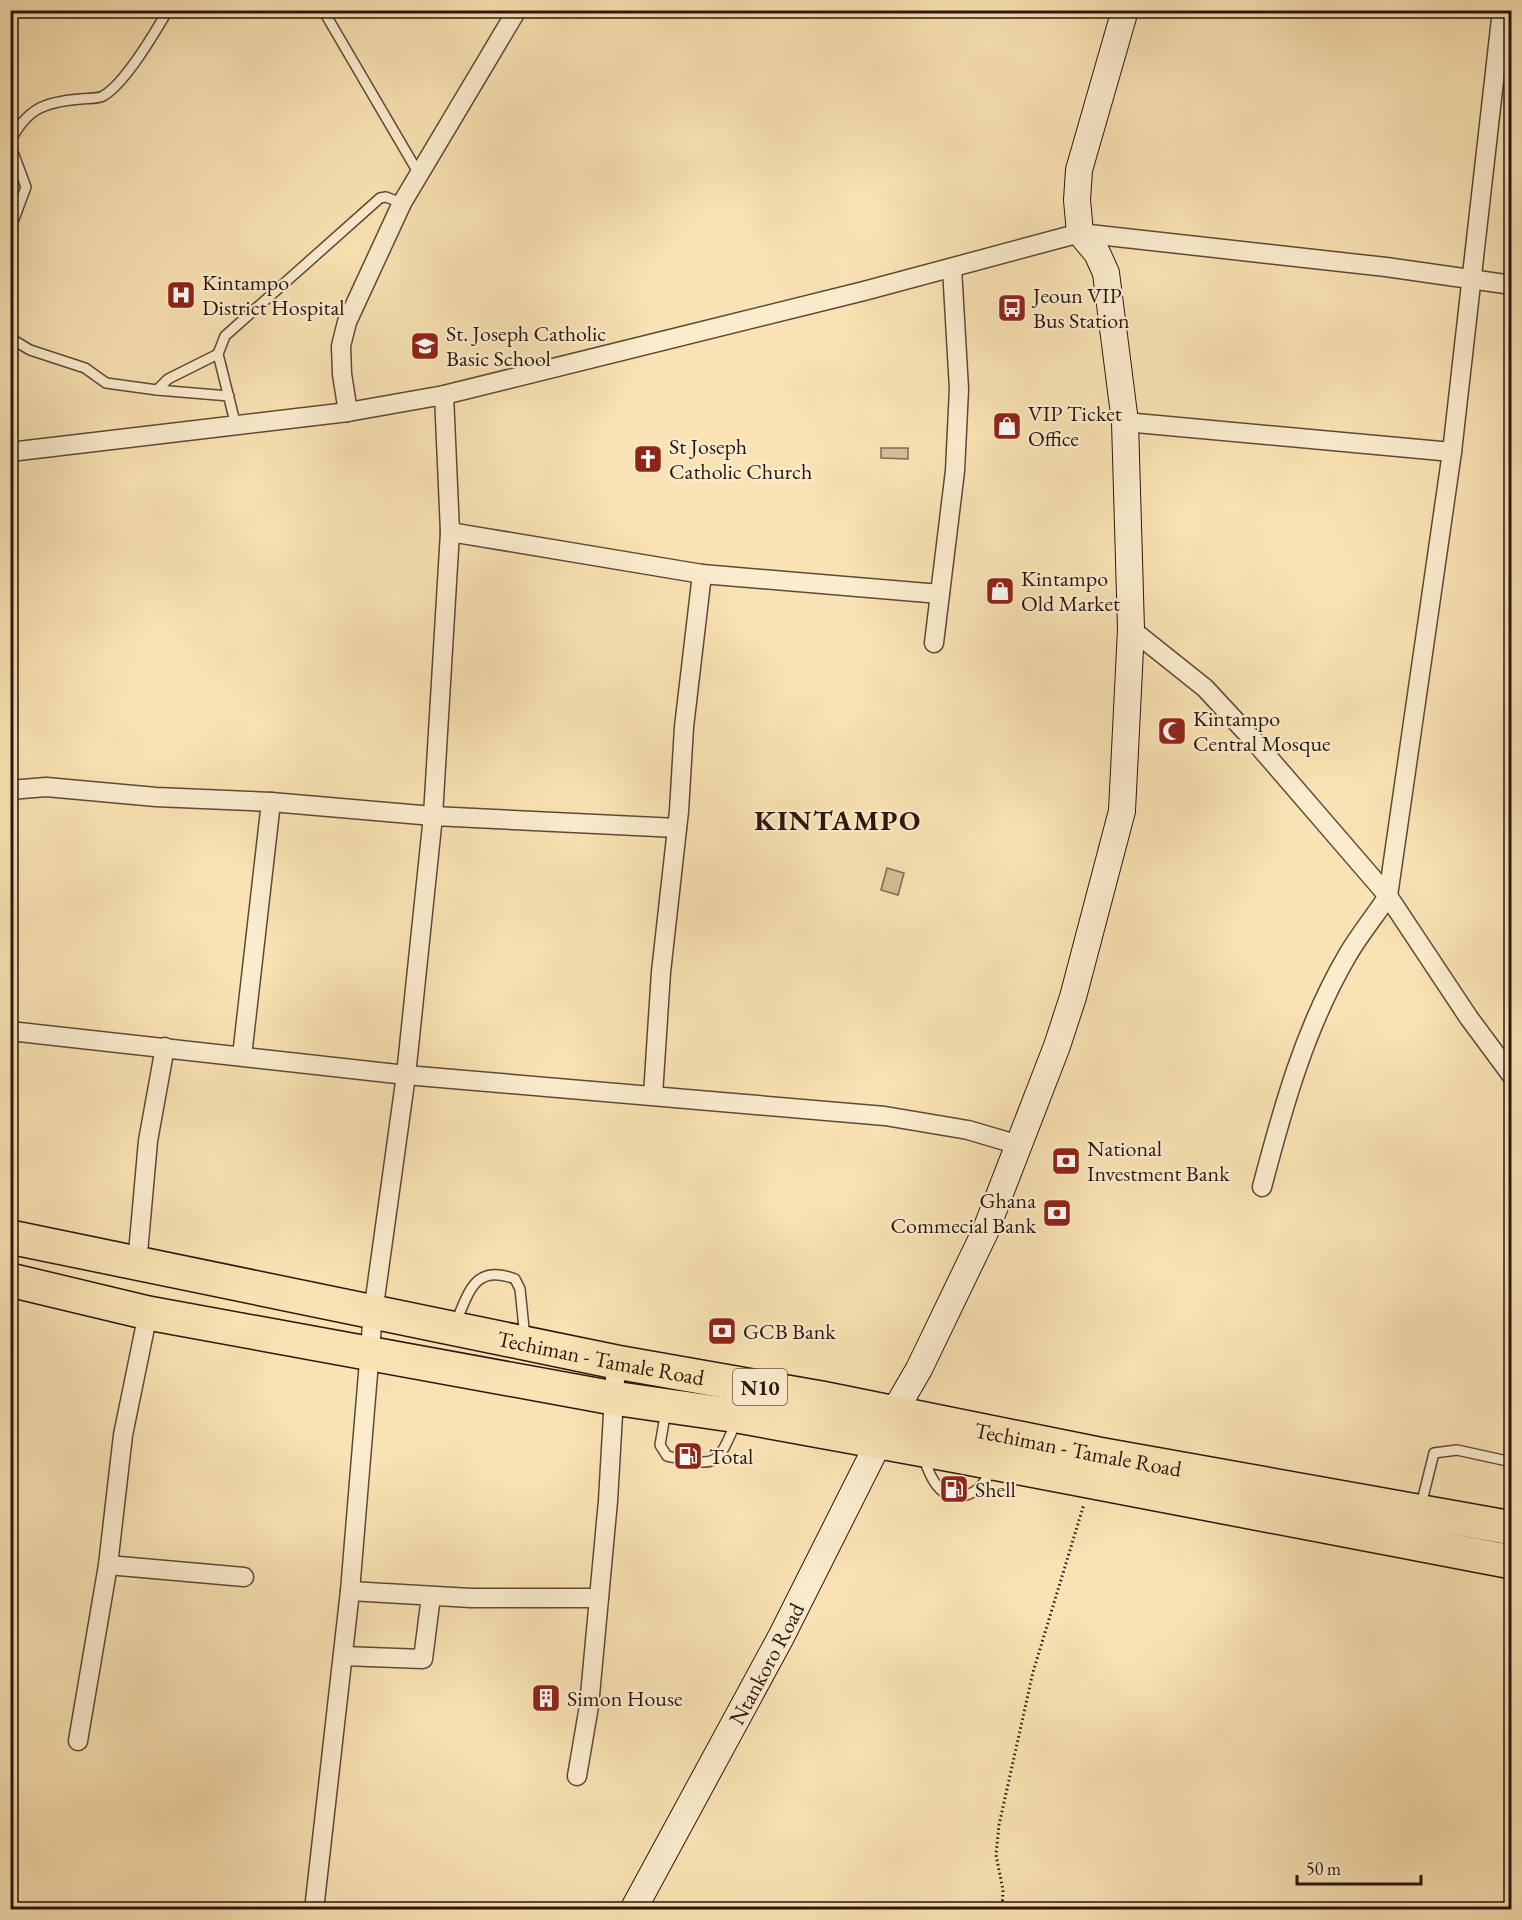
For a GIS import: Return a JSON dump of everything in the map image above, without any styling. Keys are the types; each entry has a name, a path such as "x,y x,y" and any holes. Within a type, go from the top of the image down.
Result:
{"highway":[{"name":"Techiman - Tamale Road","path":"10,1237 616,1362 894,1413 1098,1454 1512,1528"},
{"name":"Techiman - Tamale Road","path":"10,1280 148,1313 613,1398 738,1416 1512,1562"},
{"path":"501,1376 515,1342"}],"main road":[{"path":"1080,233 1077,200 1079,170 1125,10"},
{"name":"Ntankoro Road","path":"641,1907 894,1413 919,1369 985,1232 1058,1046 1122,811 1131,629 1125,422 1106,273 1097,253 1080,233"}],"street":[{"path":"348,412 342,374 341,346 347,322 402,204 516,10"},
{"path":"1262,1187 1290,1082 1316,1015 1347,955 1388,896 1452,452 1502,10"},
{"path":"10,452 348,412 444,395 952,268 1080,233 1374,265 1512,285"},
{"path":"934,643 955,471 959,389 952,268"},
{"path":"314,1910 350,1591 373,1313 406,1075 432,816 450,532 444,395"},
{"path":"1125,422 1452,452"},
{"path":"450,532 702,574 940,594"},
{"path":"653,1095 684,727 702,574"},
{"path":"1131,629 1204,688 1256,743 1388,896 1469,1018 1512,1076"},
{"path":"10,790 46,787 156,797 271,802 432,816 677,828"},
{"path":"242,1056 271,802"},
{"path":"10,1031 406,1075 885,1116 968,1130 1019,1145"},
{"path":"137,1264 148,1141 165,1047"},
{"path":"78,1741 108,1565 123,1435 148,1313"},
{"path":"577,1776 589,1706 608,1501 616,1362"},
{"path":"108,1565 244,1577"},
{"path":"350,1591 431,1596 599,1598"},
{"path":"343,1656 423,1659 431,1596"}],"lane":[{"path":"10,230 26,187 10,143 21,122 49,102 103,96 123,76 147,45 168,10"},
{"path":"323,10 420,176"},
{"path":"236,426 218,354 225,336 380,198 386,197 402,204"},
{"path":"10,338 30,350 85,368 106,383 230,396"},
{"path":"157,390 168,379 218,354"},
{"path":"452,1329 471,1287 481,1276 501,1273 515,1279 520,1289 515,1342"},
{"path":"667,1405 660,1446 667,1456 705,1464 722,1454 738,1416"},
{"path":"1419,1512 1434,1453 1457,1450 1512,1462"}],"path":[{"path":"1002,1910 1003,1890 996,1855 999,1825 1033,1672 1090,1484"}],"shaded area":[{"path":"881,448 908,448 908,459 881,458"},
{"path":"887,868 904,873 898,895 881,890"}],"place":[{"name":"Kintampo District Hospital","path":"181,295"},
{"name":"Jeoun VIP Bus Station","path":"1012,308"},
{"name":"St. Joseph Catholic Basic School","path":"425,346"},
{"name":"VIP Ticket Office","path":"1007,426"},
{"name":"St Joseph Catholic Church","path":"648,459"},
{"name":"Kintampo Old Market","path":"1000,591"},
{"name":"Kintampo Central Mosque","path":"1172,731"},
{"name":"National Investment Bank","path":"1066,1161"},
{"name":"Ghana Commecial Bank","path":"1057,1213"},
{"name":"GCB Bank","path":"722,1331"},
{"name":"Total","path":"688,1456"},
{"name":"Shell","path":"954,1489"},
{"name":"Simon House","path":"546,1698"}],"district":[{"name":"KINTAMPO","path":"838,820"}]}
